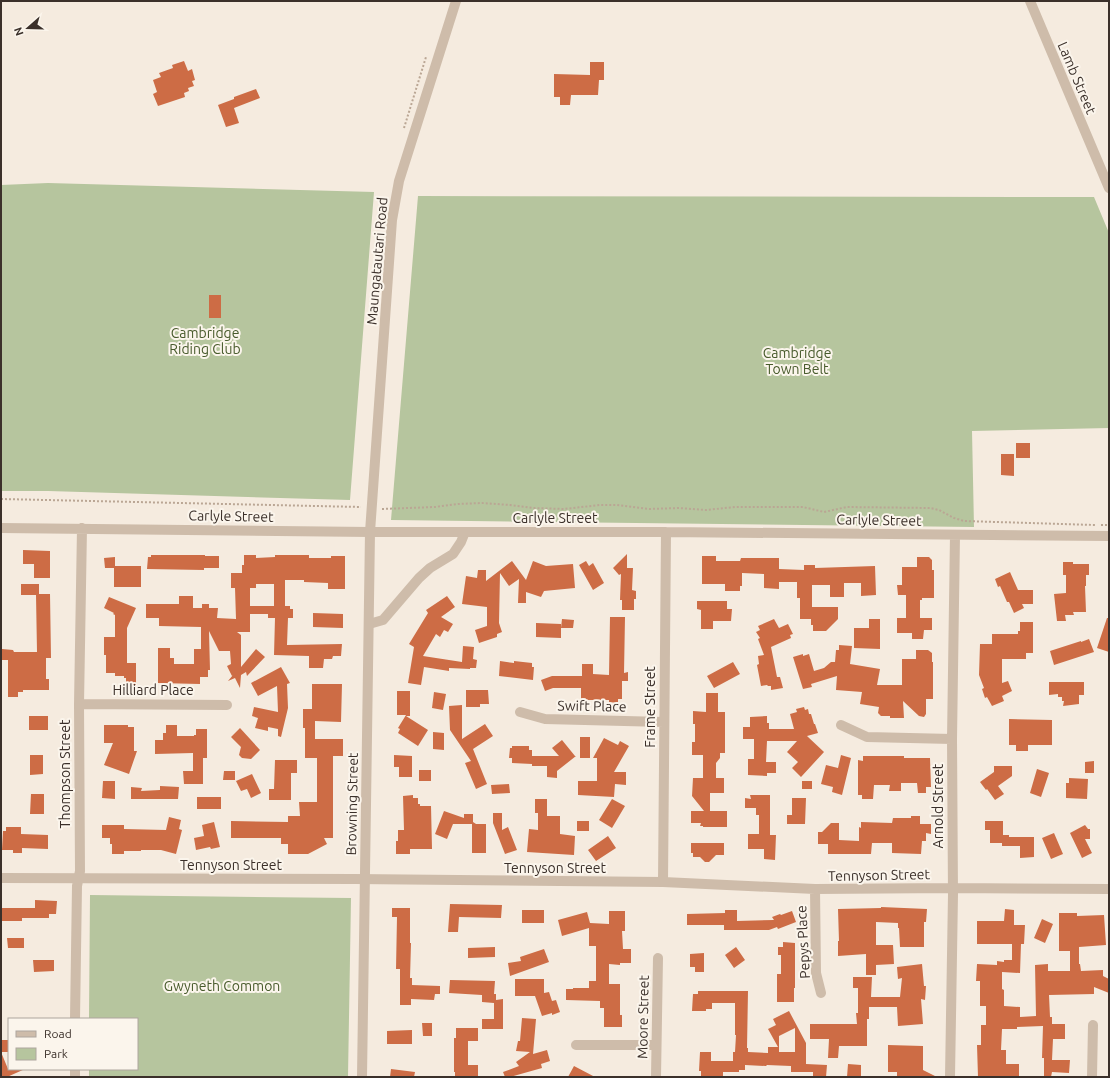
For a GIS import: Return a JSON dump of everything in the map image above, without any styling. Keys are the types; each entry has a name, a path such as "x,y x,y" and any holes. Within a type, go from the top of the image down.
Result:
{"street":[{"name":"Maungatautari Road","path":"370,532 392,220 399,181 456,1"},
{"name":"Lamb Street","path":"1030,1 1109,188"},
{"name":"Carlyle Street","path":"1,528 370,532 666,532 1109,536"},
{"name":"Thompson Street","path":"75,1018 77,886 80,871 79,704 82,528"},
{"name":"Browning Street","path":"362,1077 370,532"},
{"path":"368,624 383,620 419,578 430,568 453,554 461,542 465,532"},
{"name":"Frame Street","path":"663,882 666,532"},
{"name":"Arnold Street","path":"950,1077 955,535"},
{"name":"Hilliard Place","path":"79,704 227,705"},
{"name":"Swift Place","path":"520,712 545,719 664,722"},
{"path":"841,725 867,737 952,739"},
{"name":"Tennyson Street","path":"1,878 663,882 815,889 1109,889"},
{"name":"Pepys Place","path":"815,889 816,973 821,993"},
{"name":"Moore Street","path":"656,1077 658,958"},
{"path":"1092,1077 1093,1025"},
{"path":"576,1045 656,1045"}],"path":[{"path":"1,499 361,507"},
{"path":"380,510 482,503 533,508 564,509 600,505 617,505 649,509 679,508 706,510 735,507 803,507 824,512 847,507 930,508 939,510 954,518 964,521 1109,525"}],"green space":[{"name":"Cambridge Riding Club","path":"48,183 374,192 350,500 48,491 1,491 1,185"},
{"name":"Cambridge Town Belt","path":"418,196 1094,197 1109,233 1109,428 972,431 974,527 391,520"},
{"name":"Gwyneth Common","path":"90,895 351,898 348,1077 89,1077 89,1070 138,1070 138,1018 89,1018"}],"building":[{"path":"184,61 188,71 192,69 195,80 192,81 194,86 188,88 189,91 184,93 185,97 158,106 153,94 157,92 153,80 161,77 159,73 173,68 172,65"},
{"path":"590,62 604,62 604,80 599,80 598,95 571,95 570,105 560,105 560,97 554,97 554,74 590,75"},
{"path":"256,89 260,98 234,108 239,123 226,127 218,105"},
{"path":"209,295 221,295 221,318 209,318"},
{"path":"1016,443 1030,443 1030,458 1016,458"},
{"path":"1001,454 1014,454 1014,476 1001,475"},
{"path":"23,550 50,551 50,578 34,578 34,564 23,564"},
{"path":"627,554 627,568 633,568 632,590 636,591 634,610 622,610 622,600 620,600 621,574 619,575 613,568"},
{"path":"151,555 219,556 219,568 204,568 204,570 147,569 148,557 151,557"},
{"path":"244,555 256,555 256,558 275,557 275,555 309,555 309,558 331,558 331,556 345,556 345,589 328,589 328,583 304,582 304,580 285,580 285,606 290,606 290,609 293,609 293,618 288,618 287,645 342,644 341,656 333,656 332,659 324,659 323,668 309,668 309,656 274,655 275,618 268,618 268,614 250,614 250,632 237,632 241,635 241,667 256,649 265,657 247,676 246,672 241,675 240,688 235,678 228,681 233,675 232,676 227,666 231,664 230,651 219,651 209,631 210,670 208,670 208,677 200,677 200,684 158,683 158,648 170,648 170,658 174,658 174,664 194,664 194,649 201,649 201,627 159,626 159,618 146,618 146,604 179,604 179,596 193,596 193,608 202,608 202,604 209,604 209,608 218,608 217,618 236,619 235,588 231,588 231,573 242,573 242,565 244,565","holes":["256,584 274,584 274,606 250,606 250,588 256,588"]},
{"path":"702,556 716,556 716,561 740,561 741,558 779,558 779,569 804,570 804,565 815,565 815,568 875,566 876,595 861,596 861,583 844,583 844,597 830,597 830,585 812,585 812,607 838,607 838,619 826,631 813,631 811,619 800,619 800,598 797,598 797,582 779,582 779,589 764,588 764,574 742,573 742,586 740,586 740,591 725,591 725,584 702,584"},
{"path":"115,557 115,566 141,566 141,587 114,587 114,568 105,568 104,558"},
{"path":"917,557 929,557 932,560 932,570 934,570 934,598 922,598 922,600 920,600 920,618 932,618 932,630 924,630 923,639 912,639 912,633 897,633 897,618 906,618 906,595 898,595 897,585 902,585 902,567 917,567"},
{"path":"512,561 526,580 533,561 546,566 573,564 575,588 544,591 541,597 526,592 526,603 518,603 519,579 509,586 500,573 499,623 502,632 497,634 497,637 479,643 475,630 487,626 487,607 462,604 466,576 477,578 478,570 486,570 486,581"},
{"path":"586,561 589,566 593,563 604,583 593,590 579,565"},
{"path":"1063,562 1073,562 1073,564 1089,564 1089,575 1086,575 1085,586 1086,612 1073,612 1074,615 1065,615 1066,621 1057,621 1054,594 1066,593 1066,575 1063,575"},
{"path":"1010,572 1018,590 1033,590 1033,604 1022,604 1024,608 1014,613 1000,586 998,587 995,579"},
{"path":"21,584 39,584 39,594 50,594 51,658 46,658 46,679 49,679 49,690 23,690 23,692 18,692 18,697 8,697 8,660 2,660 2,649 13,650 14,652 37,652 36,595 21,595"},
{"path":"447,596 455,607 441,617 453,624 448,632 444,630 440,637 436,634 423,656 462,662 463,646 474,647 473,659 477,660 476,668 449,668 449,671 424,667 421,685 408,683 414,647 409,644 428,613 426,610"},
{"path":"109,597 136,608 127,628 127,663 136,663 136,685 126,685 126,678 124,678 124,676 115,676 115,673 106,673 104,637 115,637 115,615 104,608"},
{"path":"697,601 727,601 727,609 732,609 731,621 713,621 713,629 701,629 701,610 697,609"},
{"path":"313,613 343,614 343,628 313,627"},
{"path":"610,617 625,617 624,673 628,672 628,681 622,681 622,699 618,699 618,703 609,702 609,700 581,700 581,688 553,688 545,691 541,680 552,676 582,676 582,664 593,664 593,674 609,675"},
{"path":"1107,618 1109,618 1109,652 1097,648"},
{"path":"562,619 574,620 573,628 561,628"},
{"path":"774,619 779,628 788,624 793,634 790,635 791,638 771,647 777,677 780,677 783,688 771,690 771,686 761,686 757,665 759,664 758,656 764,655 758,639 760,638 756,632 760,630 758,626"},
{"path":"869,619 880,619 880,649 854,648 854,628 869,628"},
{"path":"1020,622 1033,622 1033,653 1026,653 1026,659 1002,659 1002,683 1008,681 1012,691 1002,696 1004,701 992,706 987,697 985,698 982,689 984,688 979,675 980,644 992,644 992,634 1018,634 1018,631 1020,631"},
{"path":"536,623 561,624 561,638 536,637"},
{"path":"1089,639 1094,652 1054,665 1050,651"},
{"path":"839,645 852,646 850,664 880,669 877,685 902,685 902,659 916,659 916,650 928,650 932,653 933,699 926,699 926,714 924,717 919,716 903,701 904,718 890,718 890,716 881,716 878,713 879,707 860,704 862,692 836,690 837,676 811,684 812,687 803,689 793,657 809,654 814,671 824,668 831,662 835,662 836,650 839,650"},
{"path":"500,661 532,663 532,667 534,667 533,680 499,676"},
{"path":"733,662 740,674 714,688 707,676"},
{"path":"281,667 290,683 287,684 288,708 281,737 278,736 278,729 268,727 268,731 255,728 258,718 252,716 254,707 278,712 277,686 258,696 251,683"},
{"path":"1049,682 1084,682 1084,695 1079,695 1079,704 1063,706 1064,701 1062,701 1062,697 1058,697 1058,694 1049,695"},
{"path":"312,684 342,684 341,722 315,721 315,739 343,739 343,756 333,756 333,838 324,838 327,844 308,854 288,854 288,844 281,844 281,838 231,838 231,821 288,822 288,816 300,816 299,802 317,802 317,758 305,758 305,728 303,728 303,709 312,709"},
{"path":"466,690 488,690 489,704 480,704 480,707 466,707"},
{"path":"397,691 410,691 410,716 406,716 428,730 418,746 398,733 400,729 398,728 406,715 397,715"},
{"path":"434,692 446,694 443,710 432,708"},
{"path":"706,693 718,693 718,712 725,712 725,753 720,753 720,758 716,763 716,778 724,778 724,793 710,793 710,811 727,811 727,827 703,827 700,826 701,823 691,823 691,811 704,811 692,796 693,778 703,778 703,755 692,755 692,742 695,742 693,711 706,712"},
{"path":"462,705 462,739 485,724 493,736 473,749 487,784 476,789 465,763 471,761 450,730 449,706"},
{"path":"804,707 805,710 808,709 809,714 811,714 818,733 807,736 824,752 801,777 792,768 798,762 787,752 797,741 767,741 766,762 776,762 776,773 767,773 767,776 748,775 748,759 754,759 754,739 743,739 743,727 750,727 750,717 767,716 769,729 794,729 790,714 797,712 796,709"},
{"path":"29,716 48,716 48,730 29,730"},
{"path":"1009,719 1052,720 1052,745 1028,745 1028,751 1016,751 1016,745 1009,745"},
{"path":"104,725 128,725 128,727 134,727 134,751 137,751 129,774 104,765 113,743 104,743"},
{"path":"166,725 177,725 177,736 194,736 196,735 196,729 207,729 207,758 203,758 203,784 184,784 183,771 193,771 193,753 155,754 155,740 163,740 163,733 166,733"},
{"path":"240,728 260,750 251,759 242,758 239,755 241,747 231,737"},
{"path":"433,732 444,733 444,750 433,749"},
{"path":"580,737 590,737 590,758 580,758"},
{"path":"604,738 618,745 620,741 629,746 614,772 626,772 626,785 615,784 614,797 578,795 578,781 597,781 597,758 593,758"},
{"path":"562,740 576,756 557,771 557,778 547,777 547,766 532,766 532,756 559,756 552,748"},
{"path":"512,746 529,746 529,750 532,750 532,764 512,763 512,758 509,758 510,748 512,748"},
{"path":"30,755 43,755 43,774 30,775"},
{"path":"394,755 412,756 412,777 399,777 399,767 394,767"},
{"path":"841,755 851,758 842,795 832,792 833,787 821,784 826,765 838,768"},
{"path":"863,756 904,756 904,758 930,758 931,787 926,787 926,793 918,793 917,783 901,783 901,791 889,791 890,785 874,785 873,799 862,799 862,795 858,795 858,760 863,761"},
{"path":"275,760 297,760 297,773 291,773 291,800 269,800 269,789 274,789"},
{"path":"1094,761 1094,773 1085,773 1085,762"},
{"path":"994,766 1012,766 1012,776 998,786 1004,794 995,800 980,782 994,772"},
{"path":"1037,769 1049,773 1041,797 1030,793"},
{"path":"419,770 431,770 431,781 419,781"},
{"path":"224,771 235,771 235,780 223,780"},
{"path":"252,774 261,793 251,798 247,789 241,791 236,781"},
{"path":"1069,778 1088,779 1087,799 1066,798 1066,783 1069,783"},
{"path":"103,781 115,781 115,799 102,798"},
{"path":"802,781 812,781 812,789 802,789"},
{"path":"509,784 510,793 492,794 491,785"},
{"path":"160,786 179,787 178,799 131,799 131,787 142,788 141,791 160,790"},
{"path":"31,794 44,794 44,814 30,814"},
{"path":"413,795 413,798 418,798 418,804 420,804 420,806 431,806 432,849 410,849 410,854 396,854 398,830 404,830 403,796"},
{"path":"750,795 770,795 770,835 776,835 775,860 764,859 764,849 748,849 748,834 759,834 759,815 756,815 756,808 745,808 745,798 751,799"},
{"path":"197,797 221,797 221,809 197,809"},
{"path":"792,798 806,798 805,824 787,824 787,815 792,815"},
{"path":"535,799 547,799 547,816 560,816 560,834 575,836 574,855 527,852 529,829 538,830 538,813 535,813"},
{"path":"612,799 625,806 612,828 599,820"},
{"path":"444,811 464,818 464,814 473,814 473,822 476,824 486,824 486,853 472,853 472,824 453,824 447,839 435,834"},
{"path":"493,813 502,813 502,830 508,827 517,850 505,854 493,823"},
{"path":"911,816 920,816 920,824 931,824 931,834 926,833 926,841 922,841 921,854 892,853 892,843 872,843 871,854 828,854 828,844 818,844 818,832 822,832 831,823 839,823 839,840 859,841 859,827 861,828 861,822 892,823 893,818 911,818"},
{"path":"169,817 181,820 179,829 182,830 176,854 161,850 141,850 124,851 124,854 112,854 112,844 110,844 110,838 102,838 102,825 124,825 124,829 166,830"},
{"path":"577,821 589,821 589,831 577,831"},
{"path":"985,821 1003,821 1003,835 1009,835 1009,837 1034,837 1034,857 1020,858 1020,846 1002,846 1002,843 990,843 990,830 985,830"},
{"path":"214,822 220,847 211,849 210,847 196,850 194,838 204,836 202,825"},
{"path":"1085,825 1088,829 1090,829 1090,839 1085,839 1092,853 1082,858 1070,833"},
{"path":"6,827 21,827 21,834 48,835 48,849 22,848 22,853 13,853 13,850 2,850 3,831 6,831"},
{"path":"1054,833 1063,854 1051,859 1042,838"},
{"path":"608,836 616,848 596,861 588,850"},
{"path":"691,843 724,843 724,855 716,855 709,862 705,862 700,857 693,857 693,853 691,853"},
{"path":"35,900 57,901 56,914 49,914 49,918 22,918 22,921 1,921 1,908 35,908"},
{"path":"450,904 502,905 501,918 459,917 458,932 448,932"},
{"path":"881,907 927,909 926,922 924,922 924,947 900,947 898,923 876,922 876,945 893,945 894,964 876,965 876,975 866,975 866,954 838,956 838,909"},
{"path":"392,908 410,908 410,978 412,978 412,985 440,986 440,994 435,994 434,1000 411,999 411,1005 400,1005 400,969 396,969 397,917 392,917"},
{"path":"1005,909 1014,910 1014,925 1025,925 1024,944 1021,944 1020,973 1002,972 1004,1006 1020,1007 1020,1017 1036,1016 1035,965 1048,964 1048,971 1070,971 1070,951 1059,951 1059,913 1077,913 1077,916 1104,915 1106,945 1079,947 1079,964 1081,971 1103,970 1103,976 1109,979 1109,993 1094,987 1094,994 1049,995 1050,1017 1052,1017 1052,1024 1065,1024 1065,1039 1053,1039 1052,1060 1070,1060 1069,1073 1052,1072 1051,1077 1044,1077 1044,1058 1042,1058 1043,1026 1017,1027 1017,1029 1002,1029 1001,1050 1006,1050 1006,1064 1019,1064 1019,1077 978,1077 977,1045 981,1045 981,1025 986,1025 986,1006 980,1006 980,981 976,981 977,964 997,965 997,961 1004,962 1004,960 1012,960 1012,944 977,944 977,921 1004,921"},
{"path":"522,910 544,910 544,923 522,923"},
{"path":"725,910 737,910 737,921 774,920 772,917 792,911 796,922 778,929 777,927 769,930 724,930 724,925 687,925 687,914 725,913"},
{"path":"609,911 625,911 625,931 622,931 623,949 631,949 631,963 620,963 620,965 609,964 609,984 620,984 620,1015 622,1015 622,1027 604,1027 604,1008 600,1008 600,1001 566,1000 566,989 589,988 589,981 596,981 596,946 589,946 589,928 562,936 558,920 587,912 590,923 609,924"},
{"path":"1042,919 1053,924 1045,943 1034,938"},
{"path":"7,938 24,938 24,948 8,948"},
{"path":"783,942 795,943 794,1002 777,1002 777,974 781,974 781,955 778,955 778,947 783,947"},
{"path":"495,947 495,957 468,958 468,948"},
{"path":"736,947 745,960 734,968 725,955"},
{"path":"544,949 549,962 510,976 508,963 521,961 520,957"},
{"path":"704,953 704,972 695,972 695,967 690,967 690,954"},
{"path":"33,960 54,960 54,971 34,972"},
{"path":"922,964 924,986 926,986 925,1000 921,999 923,1024 898,1026 897,1007 869,1007 869,1019 867,1019 867,1046 839,1046 838,1058 828,1058 829,1039 810,1039 810,1024 857,1024 856,1013 858,1013 858,988 853,988 853,977 872,977 871,997 900,997 902,978 898,979 897,967"},
{"path":"515,979 544,979 544,993 549,992 552,1001 556,1000 560,1012 542,1016 535,996 515,996"},
{"path":"450,980 495,981 494,994 496,994 496,1000 503,999 503,1029 482,1029 482,1019 494,1019 494,1003 482,1002 482,995 449,993"},
{"path":"698,991 748,991 748,1052 768,1053 768,1047 778,1047 768,1029 776,1025 773,1019 789,1011 806,1043 806,1064 827,1065 826,1077 813,1077 813,1072 791,1072 791,1066 745,1065 745,1070 739,1070 739,1072 723,1072 723,1077 701,1077 701,1071 699,1071 700,1052 711,1052 711,1061 733,1061 736,1035 735,1003 712,1003 712,1009 706,1009 706,1011 692,1011 693,994 698,994","holes":["795,1028 795,1052 779,1052 779,1036"]},
{"path":"522,1018 536,1019 533,1054 547,1050 550,1061 541,1064 542,1068 505,1077 503,1072 519,1066 516,1062 530,1052 516,1051 518,1041 520,1041"},
{"path":"422,1023 432,1023 432,1036 423,1036"},
{"path":"456,1028 478,1028 478,1041 468,1041 468,1065 478,1065 478,1077 455,1077 454,1038 456,1038"},
{"path":"412,1030 412,1044 387,1044 387,1031"},
{"path":"1,1040 8,1040 8,1052 1,1052"},
{"path":"888,1045 923,1046 923,1070 937,1077 897,1077 897,1072 888,1072"},
{"path":"1,1052 8,1070 23,1070 7,1077 1,1077"},
{"path":"848,1064 861,1065 861,1077 847,1077"},
{"path":"574,1066 595,1077 568,1077"},
{"path":"391,1069 415,1072 414,1077 390,1077"}]}
